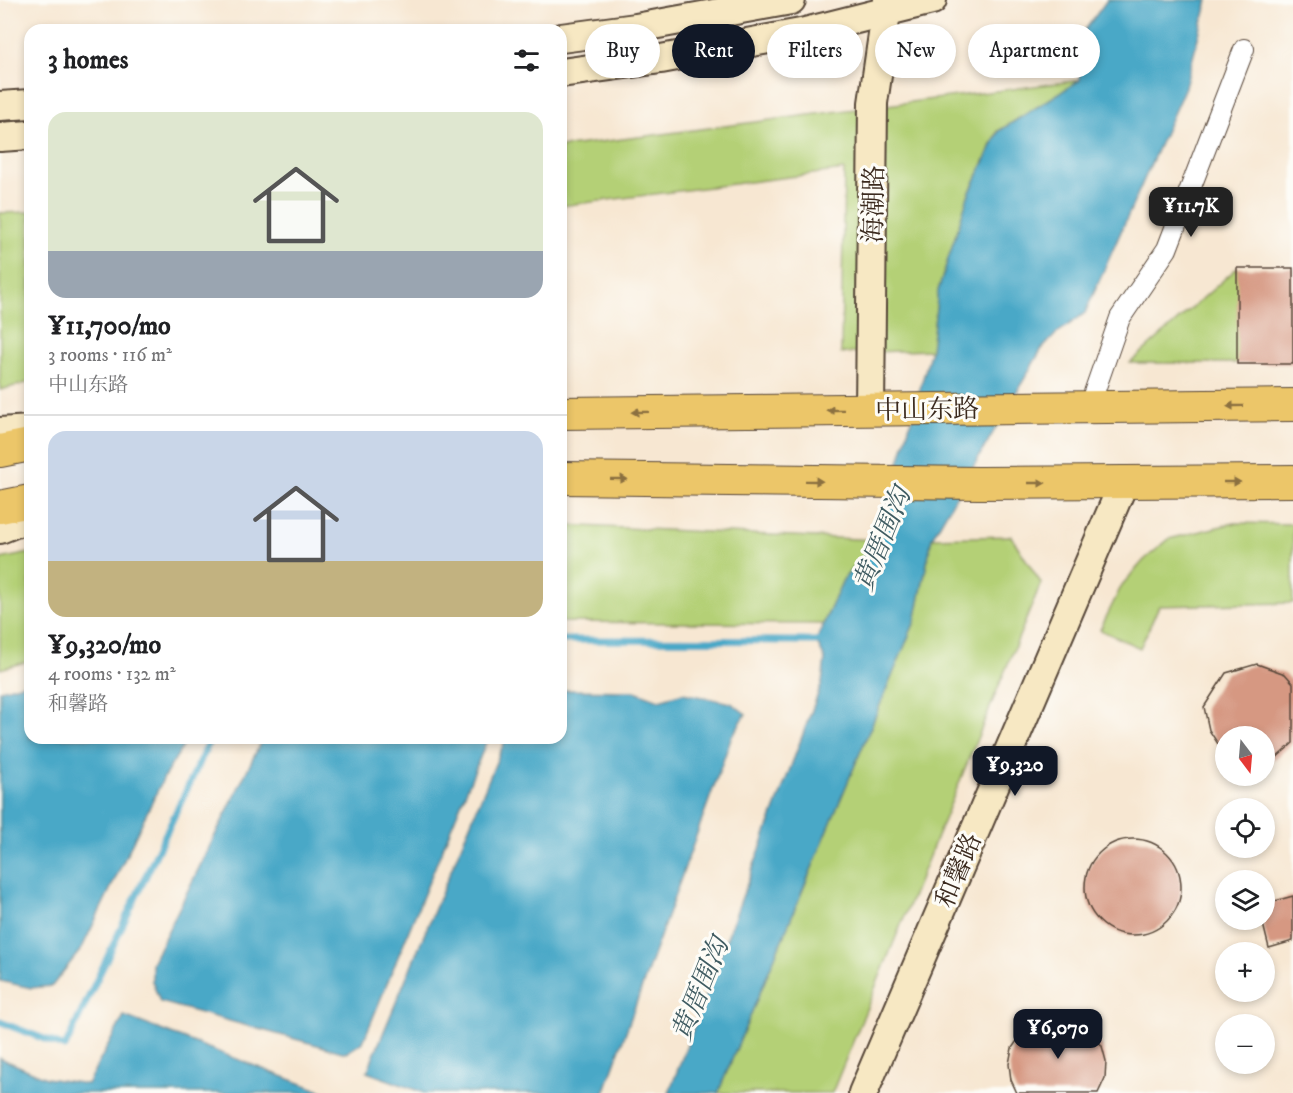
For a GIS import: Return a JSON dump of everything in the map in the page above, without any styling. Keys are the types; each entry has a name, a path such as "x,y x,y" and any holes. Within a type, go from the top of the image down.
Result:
{"main road":[{"name":"中山东路","path":"567,413 1293,405"},
{"path":"0,451 24,446"},
{"path":"567,478 979,483 1293,481"},
{"path":"0,507 24,502"}],"street":[{"path":"567,37 636,28 791,0"},
{"path":"567,72 685,55 801,33 886,6 932,0"},
{"name":"海潮路","path":"882,410 873,103 886,6"},
{"path":"1089,407 1120,318 1167,249 1244,49"},
{"path":"0,106 24,104"},
{"path":"0,137 24,135"},
{"path":"0,432 24,430"},
{"name":"和馨路","path":"863,1093 1124,482"},
{"path":"0,529 24,519"}],"green space":[{"path":"1081,80 998,131 968,196 938,291 931,350 841,353 844,170 567,205 567,146"},
{"path":"24,212 24,384 0,390 0,213"},
{"path":"1237,268 1293,363 1130,363"},
{"path":"1234,523 1293,524 1293,603 1159,606 1140,648 1100,630 1122,585 1144,560 1169,539"},
{"path":"567,525 877,540 843,580 823,624 567,622"},
{"path":"1011,536 1041,583 832,1093 718,1093 915,621 932,538"},
{"path":"24,554 24,663 0,669 0,559"}],"water":[{"name":"黄厝围沟","path":"1107,0 1208,0 1185,87 1085,313 1056,334 1041,350 932,538 915,621 718,1093 669,1093 822,683 825,659 816,641 843,580 877,540 931,350 938,291 968,196 999,131 1080,78 1100,78 1100,24 1089,24"},
{"path":"24,684 24,744 184,744 164,777 82,948 52,986 31,988 0,981 0,690"},
{"path":"567,690 635,691 659,700 683,693 731,703 746,714 732,736 604,1093 424,1093 367,1072 504,744 567,744"},
{"path":"260,744 486,744 363,1042 346,1053 160,1002 152,981 152,963"},
{"path":"124,1016 326,1093 0,1093 0,1058 46,1078 87,1084"}],"building":[{"path":"1237,268 1293,268 1293,364 1237,364"},
{"path":"1257,664 1285,674 1293,683 1293,743 1275,759 1275,726 1215,726 1215,739 1209,730 1204,707 1226,673"},
{"path":"1133,839 1151,843 1167,853 1177,869 1181,887 1177,905 1167,921 1151,931 1133,935 1115,931 1099,921 1089,905 1085,887 1089,869 1099,853 1115,843"},
{"path":"1293,896 1293,941 1275,946 1275,942 1268,942 1264,930 1275,930 1275,901"},
{"path":"1048,1019 1064,1019 1079,1023 1092,1033 1102,1046 1106,1061 1105,1078 1098,1093 1017,1093 1011,1080 1009,1064 1012,1048 1021,1035 1033,1025"}],"waterway":[{"path":"567,640 816,641"},
{"path":"0,1022 65,1047 208,744"}]}
